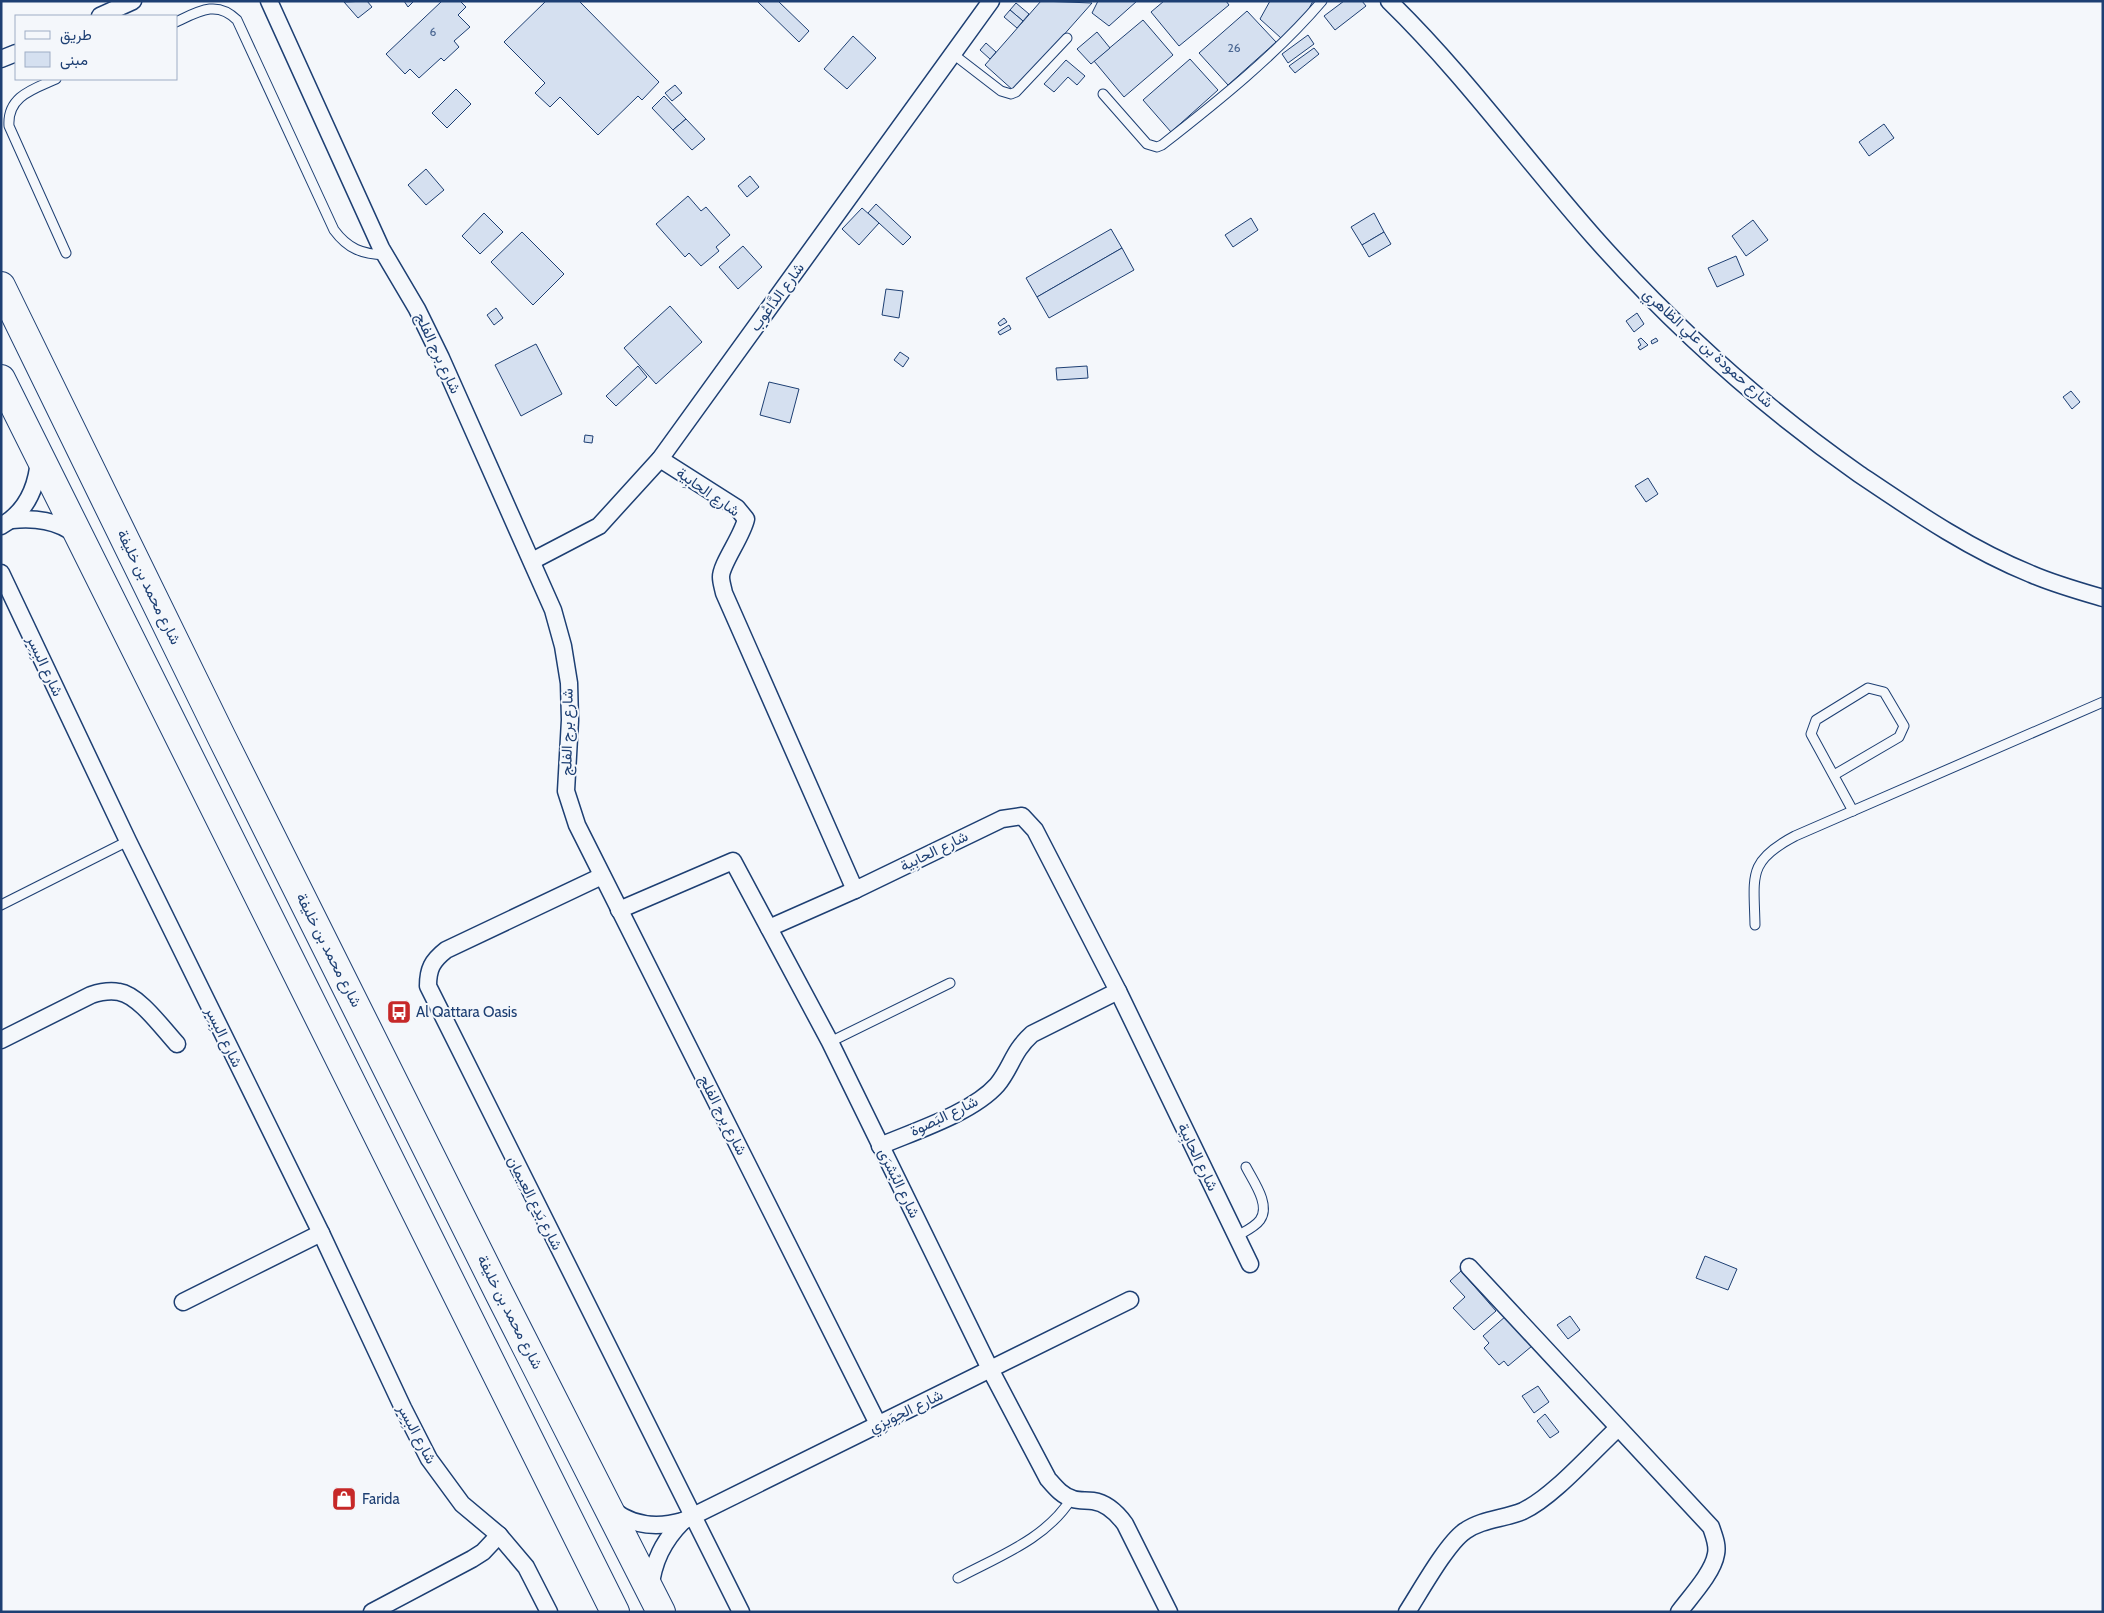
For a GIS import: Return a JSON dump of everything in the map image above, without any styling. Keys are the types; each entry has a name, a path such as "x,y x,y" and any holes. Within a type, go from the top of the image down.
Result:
{"highway":[{"name":"شارع محمد بن خليفة","path":"1,286 222,738 656,1601"},
{"path":"1,379 615,1612"}],"street":[{"path":"102,15 132,1"},
{"name":"شارع برج الفلج","path":"269,1 385,255 417,309 441,358 552,610 563,646 569,682 570,720 566,791 574,816 602,876 878,1424"},
{"name":"شارع الدَّاعُوب","path":"532,561 599,526 660,459 991,1"},
{"name":"شارع حمودة بن علي الظاهري","path":"1389,1 1451,65 1552,188 1626,273 1690,336 1756,395 1848,466 1945,531 2030,574 2103,598"},
{"path":"1,59 15,53"},
{"path":"7,523 22,509 32,491 38,470 39,456"},
{"name":"شارع الحابِية","path":"660,459 737,508 746,519 744,530 726,562 721,576 724,593 855,890 1002,819 1022,816 1035,830 1118,991 1250,1264"},
{"path":"7,523 36,519 48,521 71,531 80,539"},
{"name":"شارع البِسِر","path":"1,572 128,840 321,1233 429,1460 462,1504 499,1535 526,1567 549,1612"},
{"name":"شارع البُشرَى","path":"619,910 732,861 830,1042 990,1369 1048,1479 1058,1490 1071,1499"},
{"name":"شارع بَدع العِيمان","path":"602,876 446,950 434,959 428,972 428,986 687,1519 741,1612"},
{"path":"769,928 855,890"},
{"path":"1,1040 91,995 105,991 120,992 133,998 177,1044"},
{"name":"شارع البَصوة","path":"880,1146 968,1108 983,1098 996,1085 1007,1071 1012,1057 1020,1044 1032,1034 1118,991"},
{"path":"183,1302 321,1233"},
{"path":"1469,1267 1710,1527 1716,1540 1716,1555 1711,1568 1679,1612"},
{"name":"شارع الحِوَيزِي","path":"608,1506 624,1518 643,1525 656,1526 687,1519 1130,1300"},
{"path":"1407,1612 1453,1542 1465,1531 1479,1524 1523,1510 1540,1500 1618,1428"},
{"path":"1071,1499 1094,1501 1106,1506 1117,1514 1125,1524 1169,1612"},
{"name":"شارع الحِوَيزِي","path":"656,1601 656,1559 668,1539 687,1519"},
{"path":"372,1612 472,1559 483,1552 499,1535"}],"lane":[{"path":"1103,94 1147,144 1157,147 1162,145 1273,52 1322,1"},
{"path":"178,21 206,7 219,8 232,14 237,20 334,230 340,239 357,251 366,254 385,255"},
{"path":"952,54 1002,91 1011,94 1016,92 1067,38"},
{"path":"54,80 26,93 14,102 8,117 9,126 66,253"},
{"path":"1834,775 1899,737 1904,726 1884,692 1868,688 1816,720 1812,734 1834,775 1854,811"},
{"path":"1755,925 1754,883 1756,869 1771,850 1789,839 2103,702"},
{"path":"1,904 128,840"},
{"path":"830,1042 950,983"},
{"path":"1237,1236 1255,1225 1263,1214 1262,1202 1246,1168"},
{"path":"958,1578 1039,1534 1056,1519 1071,1499"}],"building":[{"path":"367,1 372,7 358,18 344,2"},
{"path":"404,1 414,1 408,7"},
{"path":"442,1 460,1 466,7 458,15 470,27 454,41 459,47 444,61 441,58 419,78 410,69 405,74 386,54"},
{"path":"546,1 579,1 659,82 642,100 638,96 598,135 560,97 550,107 535,93 545,83 504,42"},
{"path":"757,1 778,1 809,31 799,42"},
{"path":"1041,1 1092,3 1014,91 985,65"},
{"path":"1098,1 1137,1 1109,26 1092,13"},
{"path":"1164,1 1226,1 1229,5 1179,46 1151,12"},
{"path":"1270,1 1313,1 1305,16 1281,38 1260,19"},
{"path":"1344,1 1362,1 1366,6 1335,30 1324,16"},
{"path":"1016,3 1029,14 1023,21 1010,10"},
{"path":"1010,10 1023,21 1017,28 1004,17"},
{"path":"1247,11 1276,42 1228,85 1199,53"},
{"path":"1143,20 1173,55 1124,97 1094,61"},
{"path":"1097,32 1110,48 1091,64 1077,49"},
{"path":"1308,35 1314,44 1288,63 1282,54"},
{"path":"853,36 876,58 847,89 824,69"},
{"path":"986,43 996,52 990,59 980,50"},
{"path":"1314,48 1319,54 1295,73 1289,66"},
{"path":"1190,59 1218,90 1171,132 1143,100"},
{"path":"1066,60 1085,76 1077,85 1068,77 1054,92 1044,84"},
{"path":"675,85 682,93 672,101 665,93"},
{"path":"456,89 471,104 447,128 432,113"},
{"path":"664,96 686,119 673,130 652,108"},
{"path":"686,119 705,139 692,150 673,130"},
{"path":"1884,124 1894,138 1869,156 1859,142"},
{"path":"426,169 444,190 426,205 408,185"},
{"path":"750,176 759,187 747,197 738,186"},
{"path":"688,196 701,211 706,207 730,235 716,247 719,251 701,266 689,253 685,257 656,224"},
{"path":"876,204 911,237 903,245 868,213"},
{"path":"862,208 879,223 859,245 842,229"},
{"path":"484,213 503,232 480,254 462,236"},
{"path":"1374,213 1384,232 1362,245 1351,227"},
{"path":"1251,218 1258,230 1233,247 1225,235"},
{"path":"1753,220 1768,240 1746,256 1732,236"},
{"path":"1111,229 1122,248 1037,297 1026,278"},
{"path":"522,232 564,274 533,305 491,262"},
{"path":"1384,232 1391,244 1369,257 1362,245"},
{"path":"743,246 762,267 738,289 719,267"},
{"path":"1122,248 1134,270 1049,318 1037,297"},
{"path":"1736,256 1744,275 1717,287 1708,268"},
{"path":"886,289 903,291 899,318 882,315"},
{"path":"670,306 702,342 656,384 624,348"},
{"path":"496,308 503,318 494,325 487,315"},
{"path":"1637,313 1644,324 1634,332 1626,321"},
{"path":"1004,318 1007,322 1000,326 998,323"},
{"path":"1009,325 1011,329 1000,335 998,332"},
{"path":"1641,338 1648,345 1640,350 1638,347 1641,345 1638,340"},
{"path":"1656,338 1658,341 1652,344 1651,341"},
{"path":"536,344 562,394 521,416 495,365"},
{"path":"900,352 909,358 903,367 894,360"},
{"path":"638,366 647,377 616,406 606,396"},
{"path":"1087,366 1088,378 1057,380 1056,368"},
{"path":"769,382 799,389 790,423 760,415"},
{"path":"2071,391 2080,402 2072,409 2063,397"},
{"path":"585,435 593,436 592,443 584,442"},
{"path":"1648,478 1658,494 1646,502 1635,486"},
{"path":"1705,1256 1737,1269 1728,1290 1696,1278"},
{"path":"1461,1271 1496,1311 1474,1330 1453,1308 1465,1297 1450,1281"},
{"path":"1506,1316 1532,1346 1508,1366 1504,1361 1499,1365 1484,1348 1489,1343 1483,1336"},
{"path":"1570,1316 1580,1330 1568,1339 1557,1325"},
{"path":"1538,1386 1549,1402 1534,1413 1522,1396"},
{"path":"1545,1414 1559,1432 1550,1438 1537,1421"}],"place":[{"name":"Al Qattara Oasis","path":"399,1012"},
{"name":"Farida","path":"344,1499"}]}
